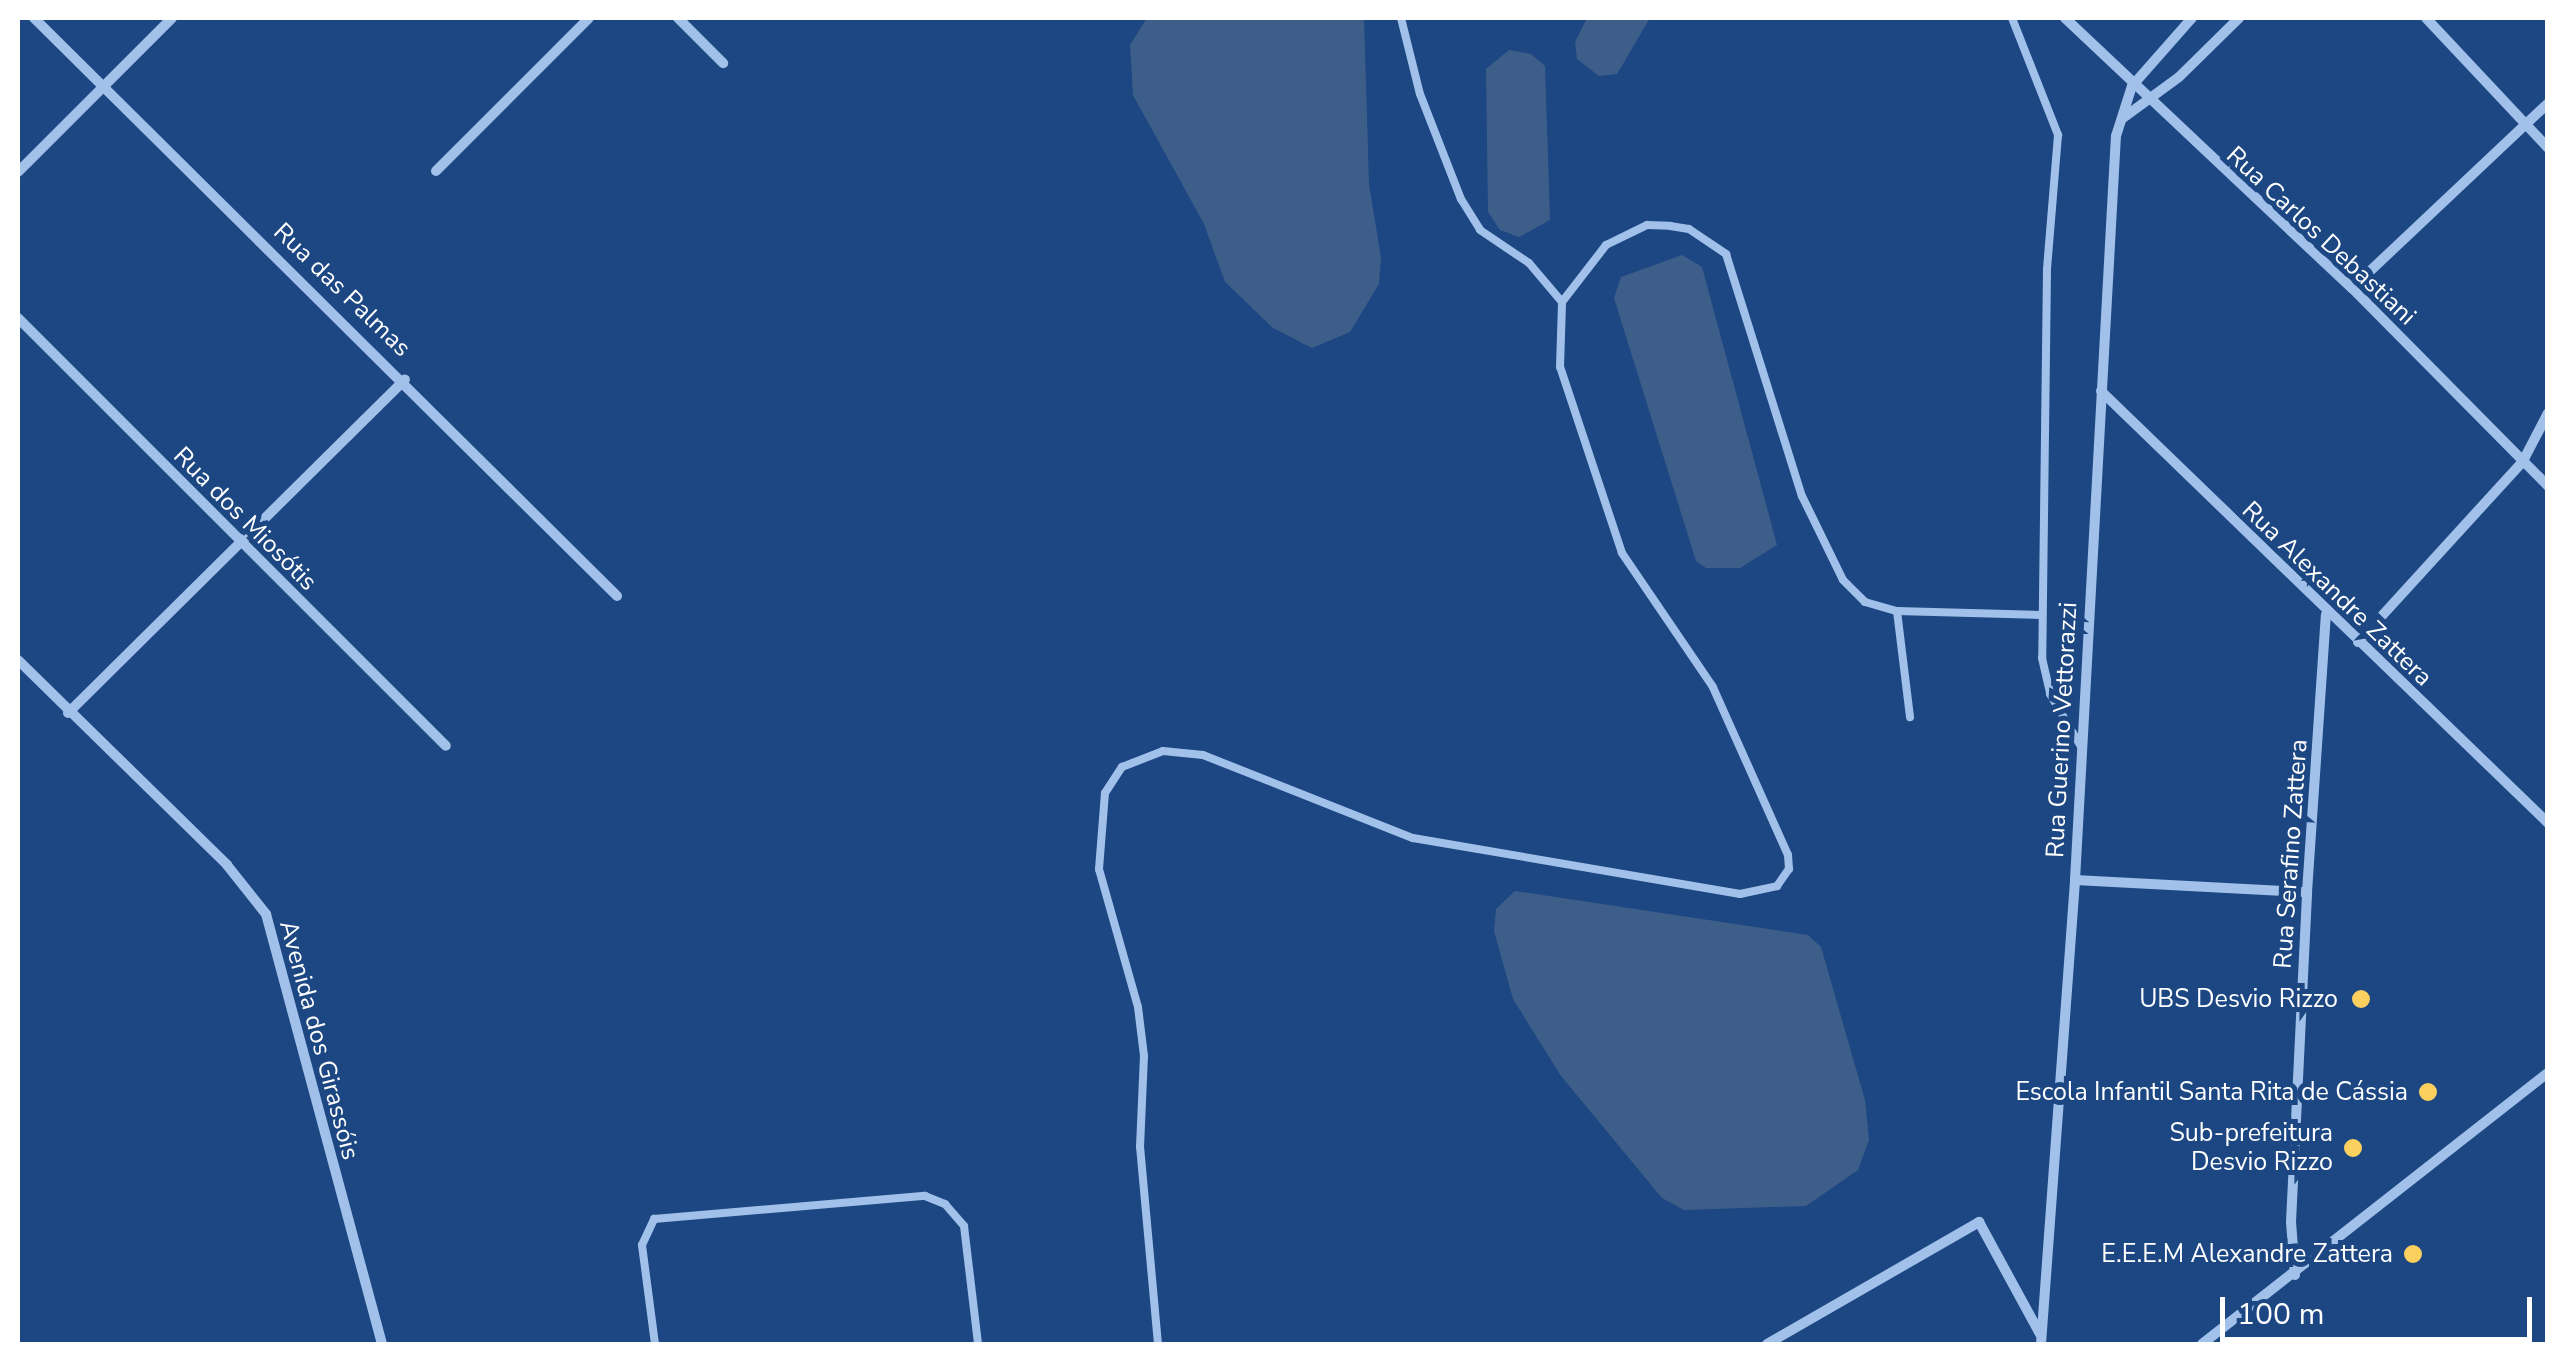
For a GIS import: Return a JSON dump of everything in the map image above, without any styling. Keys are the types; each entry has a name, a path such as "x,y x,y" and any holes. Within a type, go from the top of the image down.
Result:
{"street":[{"name":"Rua das Palmas","path":"34,18 405,378 617,596"},
{"path":"18,172 172,18"},
{"path":"436,171 589,18"},
{"path":"678,18 723,63"},
{"name":"Rua Carlos Debastiani","path":"2065,18 2148,102 2352,288 2548,486"},
{"path":"2132,86 2192,18"},
{"path":"2123,118 2148,102 2239,18"},
{"path":"2426,18 2548,148"},
{"name":"Rua Guerino Vettorazzi","path":"2041,1340 2076,880 2080,745 2116,136 2132,86"},
{"path":"2352,288 2548,104"},
{"name":"Rua dos Miosótis","path":"18,318 446,746"},
{"path":"68,713 405,378"},
{"name":"Rua Alexandre Zattera","path":"2100,391 2326,615 2548,823"},
{"path":"2358,642 2523,462 2548,413"},
{"name":"Rua Serafino Zattera","path":"2295,1276 2307,892 2326,615"},
{"name":"Avenida dos Girassóis","path":"18,660 227,865 266,914 382,1344"},
{"path":"2076,880 2307,892"},
{"path":"2202,1344 2295,1276 2548,1073"},
{"path":"1767,1344 1979,1222 2041,1340"}],"lane":[{"path":"1401,18 1420,94 1462,199 1480,230 1529,264 1562,302"},
{"path":"2012,18 2058,135 2046,270 2042,615 2050,694 2080,745"},
{"path":"1158,1344 1140,1147 1144,1056 1138,1007 1099,869 1105,792 1122,767 1163,751 1202,755 1413,838 1740,894 1778,886 1788,869 1788,855 1713,687 1683,636 1642,587 1617,539 1560,367 1562,302 1606,246 1648,225 1690,229 1726,254 1823,543 1865,602 1897,611 2042,615"},
{"path":"1897,611 1910,717"},
{"path":"655,1344 642,1245 654,1219 925,1196 946,1204 964,1226 978,1344"}],"water":[{"path":"1147,18 1364,18 1369,184 1381,258 1379,284 1350,332 1312,348 1273,328 1225,282 1204,224 1133,95 1130,45"},
{"path":"1587,18 1650,18 1617,74 1599,76 1577,59 1575,42"},
{"path":"1509,50 1531,54 1545,66 1550,220 1519,237 1500,230 1488,212 1486,69"},
{"path":"1682,255 1702,267 1777,545 1740,568 1706,568 1696,561 1614,298 1621,277"},
{"path":"1515,891 1808,935 1821,947 1865,1100 1869,1140 1858,1170 1806,1206 1684,1210 1662,1198 1561,1076 1513,999 1494,931 1496,909"}],"place":[{"name":"UBS Desvio Rizzo","path":"2361,999"},
{"name":"Escola Infantil Santa Rita de Cássia","path":"2428,1092"},
{"name":"Sub-prefeitura Desvio Rizzo","path":"2353,1148"},
{"name":"E.E.E.M Alexandre Zattera","path":"2413,1254"}]}
